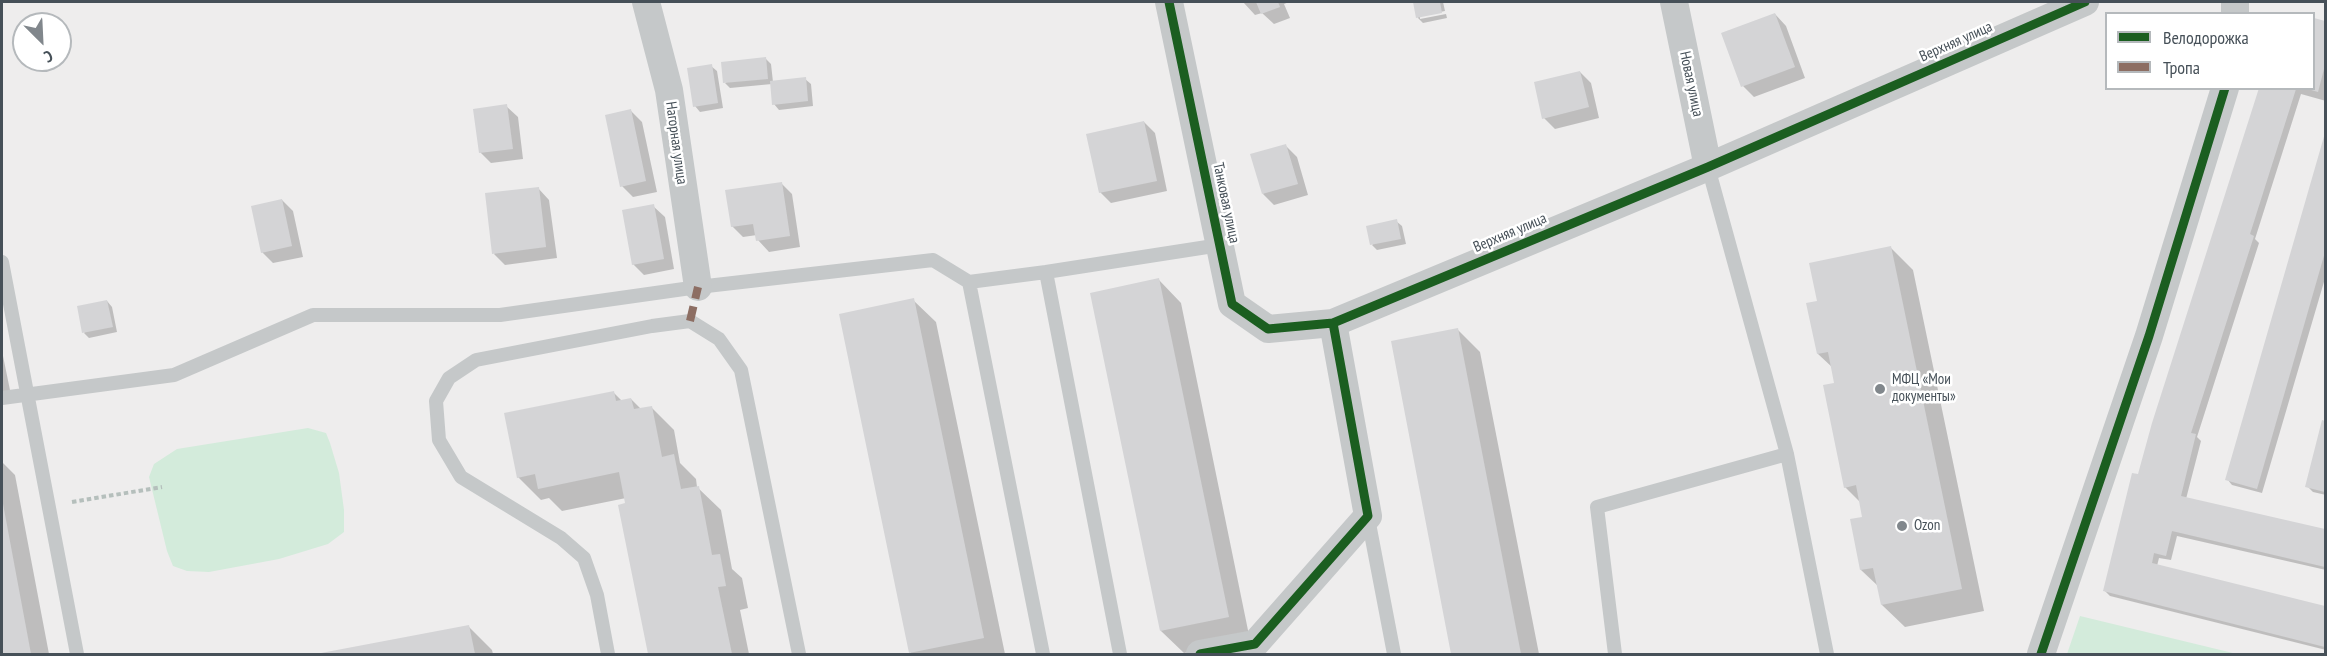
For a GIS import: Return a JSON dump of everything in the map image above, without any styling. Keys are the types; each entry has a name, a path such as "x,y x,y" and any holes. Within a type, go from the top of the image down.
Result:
{"street":[{"name":"Нагорная улица","path":"646,2 669,90 698,287"},
{"name":"Танковая улица","path":"1169,2 1232,304 1268,329 1333,323"},
{"name":"Новая улица","path":"1674,2 1708,167"},
{"name":"Верхняя улица","path":"1333,323 1708,167 2085,2"},
{"path":"2041,654 2149,336 2224,90"},
{"path":"1200,654 1232,651 1255,644 1368,516 1333,323"}],"lane":[{"path":"1708,167 1787,454 1827,654"},
{"path":"2,398 174,375 313,315 500,315 698,287 933,260 969,282 1220,244"},
{"path":"2,262 77,654"},
{"path":"1046,272 1120,654"},
{"path":"969,282 1043,654"},
{"path":"608,654 597,595 584,558 561,538 461,477 439,440 436,401 449,378 476,360 652,326 690,321 719,339 741,370 799,654"},
{"path":"1615,654 1597,507 1787,454"},
{"path":"1368,516 1394,654"}],"path":[{"path":"48,506 162,487"}],"green space":[{"path":"308,428 326,433 330,443 339,473 344,510 344,532 328,544 279,559 209,572 187,571 173,566 167,551 149,477 154,464 177,449"},
{"path":"2080,616 2237,654 2067,654"}],"building":[{"path":"1256,2 1278,2 1280,7 1261,14"},
{"path":"1413,2 1440,2 1442,13 1416,18"},
{"path":"1775,13 1795,67 1741,87 1721,33"},
{"path":"2315,18 2325,21 2325,65 2318,92 2311,90 2315,90"},
{"path":"766,57 768,79 723,83 721,62"},
{"path":"712,64 718,103 693,107 687,68"},
{"path":"1580,71 1589,107 1542,119 1534,82"},
{"path":"806,77 808,101 772,105 770,81"},
{"path":"2258,90 2296,90 2250,234 2254,236 2191,433 2196,434 2181,496 2325,529 2325,567 2172,531 2166,556 2154,553 2152,563 2325,606 2325,647 2103,591 2132,473 2138,474 2152,423"},
{"path":"507,104 513,149 479,153 473,109"},
{"path":"631,109 646,181 620,187 605,115"},
{"path":"1144,121 1157,181 1099,193 1086,134"},
{"path":"2325,133 2325,252 2257,489 2225,480"},
{"path":"1286,144 1298,184 1262,194 1250,154"},
{"path":"782,182 790,236 756,241 753,224 731,227 725,190"},
{"path":"539,187 546,247 492,254 485,193"},
{"path":"282,199 292,246 261,253 251,206"},
{"path":"654,204 664,259 632,265 622,210"},
{"path":"1397,219 1401,239 1370,245 1366,226"},
{"path":"1891,246 1962,589 1881,605 1873,568 1860,570 1850,519 1862,517 1856,485 1844,488 1823,385 1834,383 1828,352 1817,354 1806,303 1817,301 1809,263"},
{"path":"1159,278 1229,617 1160,631 1090,293"},
{"path":"914,298 984,638 909,653 839,314"},
{"path":"107,300 113,327 82,333 77,306"},
{"path":"1458,328 1521,654 1451,654 1391,341"},
{"path":"614,391 616,401 631,398 634,409 652,406 662,457 674,454 681,489 699,486 712,555 720,554 726,586 718,587 732,654 648,654 618,505 625,503 619,472 538,489 535,474 517,478 504,413"},
{"path":"2322,420 2325,421 2325,492 2305,487"},
{"path":"3,504 31,654 2,654"},
{"path":"469,625 475,654 321,654 321,653"}],"marked path":[{"path":"690,321 698,287"}],"cycle path":[{"path":"1169,2 1232,304 1268,329 1333,323 1708,167 2085,2"},
{"path":"2041,654 2149,336 2224,90"},
{"path":"1200,654 1255,644 1368,516 1333,323"}],"place":[{"name":"МФЦ «Мои документы»","path":"1880,389"},
{"name":"Ozon","path":"1902,526"}]}
